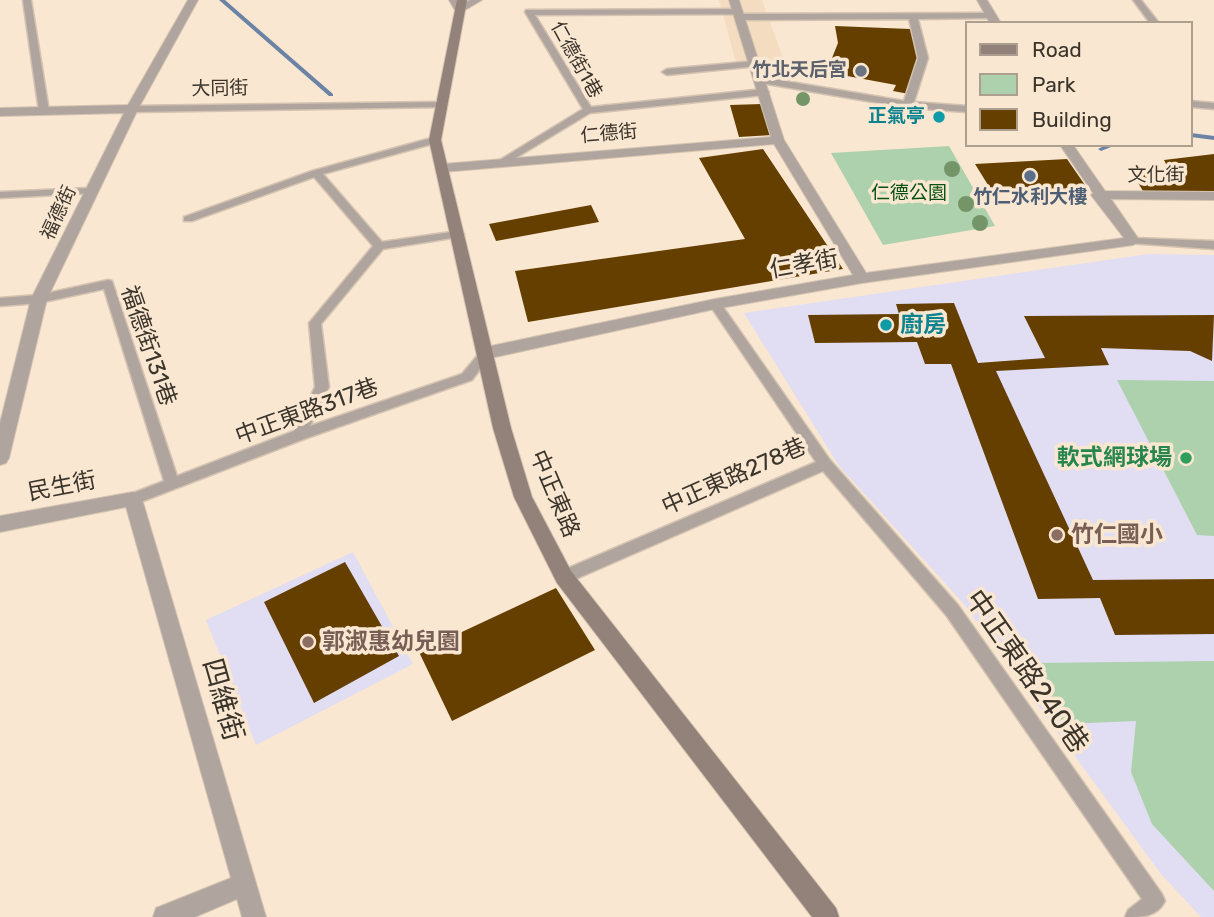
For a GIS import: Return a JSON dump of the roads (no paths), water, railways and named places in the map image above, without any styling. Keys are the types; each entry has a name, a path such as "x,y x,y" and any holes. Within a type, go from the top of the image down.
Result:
{"main road":[{"name":"中正東路","path":"459,3 435,140 502,428 523,497 564,577 827,917"}],"street":[{"name":"福德街","path":"0,458 39,299 132,109 193,0"},
{"name":"中正東路","path":"459,3 477,0"},
{"path":"982,0 994,19"},
{"path":"738,10 778,140 862,278"},
{"name":"大同街","path":"0,112 132,109"},
{"name":"仁德街","path":"443,168 778,140"},
{"path":"1067,147 1098,195 1133,241"},
{"name":"文化街","path":"1098,195 1214,196"},
{"name":"仁孝街","path":"486,353 715,304 862,278 1133,241"},
{"name":"民生街","path":"0,524 133,499"},
{"name":"四維街","path":"133,499 254,917"},
{"path":"165,917 245,884"}],"lane":[{"path":"27,0 44,111"},
{"path":"1137,0 1153,21"},
{"path":"738,10 994,19"},
{"name":"仁德街1巷","path":"499,163 587,110 529,12 738,10"},
{"path":"908,105 923,58 913,16"},
{"path":"667,72 755,64"},
{"path":"587,110 762,86 908,105 965,109"},
{"path":"1193,104 1214,106"},
{"name":"大同街","path":"132,109 440,105"},
{"path":"188,219 316,173 435,140"},
{"path":"316,173 379,246"},
{"path":"0,195 90,191"},
{"path":"299,435 322,387 316,323 379,246 458,234"},
{"path":"1133,241 1214,245"},
{"name":"福德街131巷","path":"39,299 108,284 172,484"},
{"path":"0,302 39,299"},
{"name":"中正東路278巷","path":"564,577 825,464 715,304"},
{"name":"中正東路317巷","path":"133,499 299,435 467,377 486,353"},
{"name":"中正東路240巷","path":"825,464 952,610 1155,901 1135,917"}],"waterway":[{"path":"222,0 331,95"},
{"path":"1193,135 1214,138"},
{"path":"1101,149 1107,147"}],"place":[{"name":"竹北天后宮","path":"861,71"},
{"name":"正氣亭","path":"939,117"},
{"name":"竹仁水利大樓","path":"1030,176"},
{"name":"廚房","path":"886,325"},
{"name":"軟式網球場","path":"1186,458"},
{"name":"竹仁國小","path":"1057,535"},
{"name":"郭淑惠幼兒園","path":"308,642"}],"park label":[{"name":"仁德公園","path":"909,194"}]}
